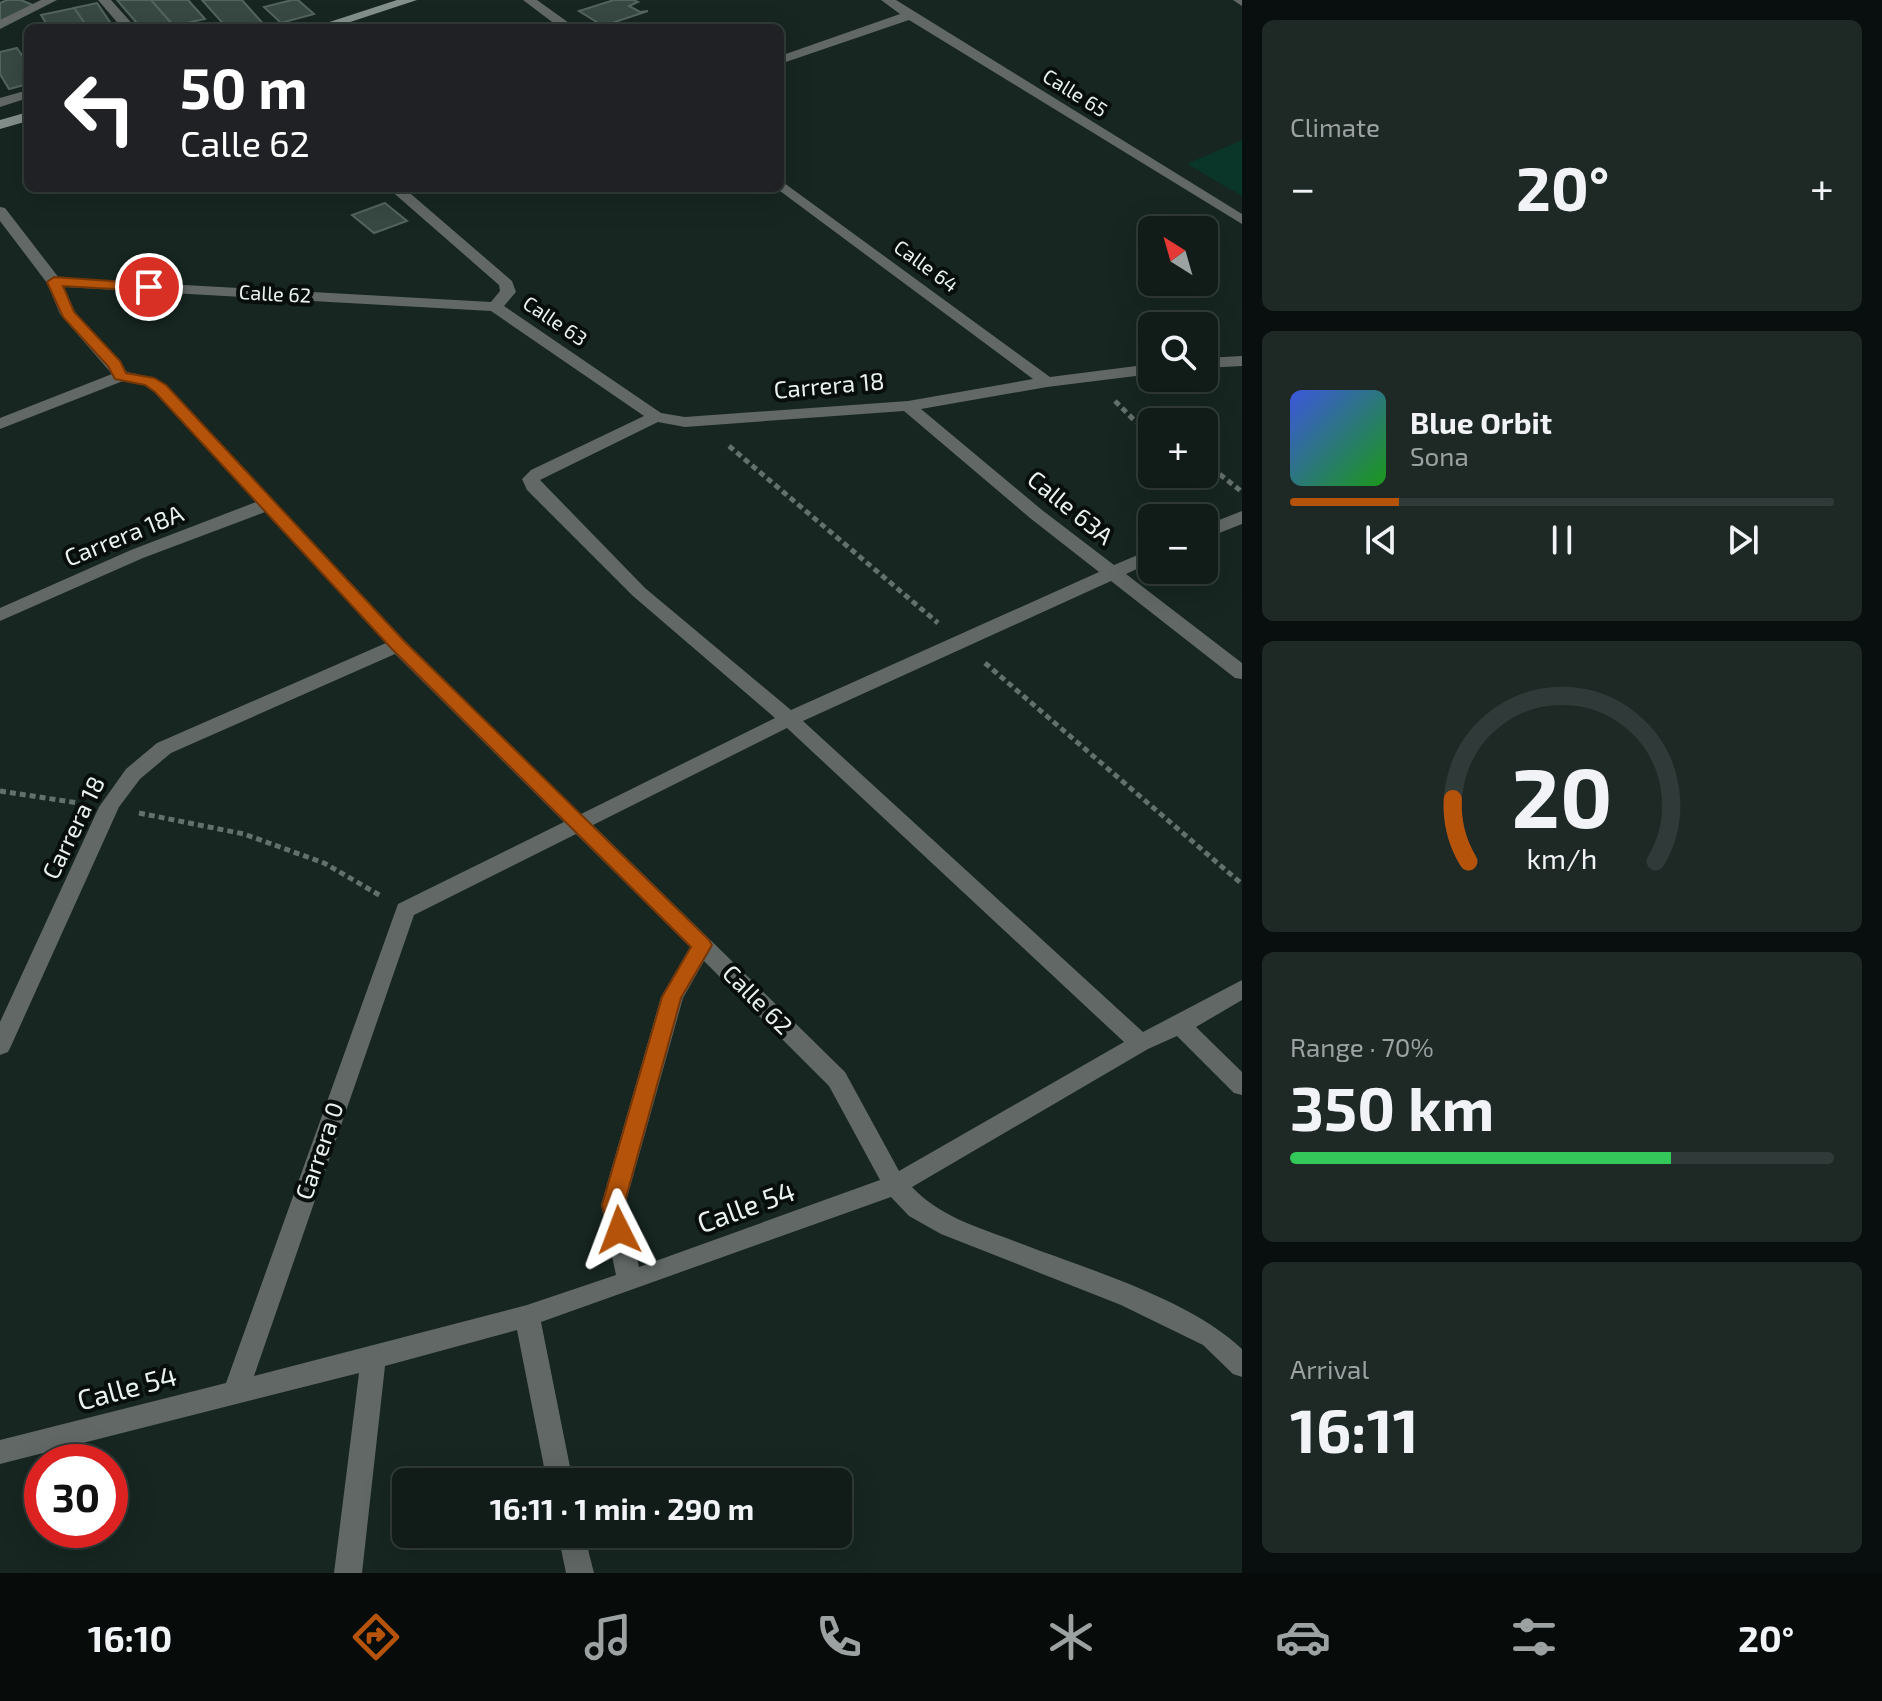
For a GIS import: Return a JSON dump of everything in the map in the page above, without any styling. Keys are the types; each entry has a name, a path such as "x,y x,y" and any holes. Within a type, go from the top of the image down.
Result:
{"main road":[{"path":"331,24 411,0"},
{"path":"0,125 24,117"}],"street":[{"path":"0,25 51,0"},
{"path":"104,0 125,24"},
{"path":"529,0 563,24"},
{"name":"Calle 65","path":"887,0 1242,220"},
{"path":"784,59 910,15"},
{"path":"0,103 24,95"},
{"name":"Calle 64","path":"784,187 1047,382"},
{"name":"Calle 63","path":"402,192 507,284 508,292 495,307 656,417"},
{"path":"0,211 54,282 68,314 115,365 121,376 0,424"},
{"name":"Calle 62","path":"54,282 495,307"},
{"path":"1218,362 1242,361"},
{"name":"Carrera 18","path":"656,417 701,423 908,406 1047,382 1138,371"},
{"name":"Calle 62","path":"121,376 149,381 161,389 398,645 837,1079 895,1185 917,1209 949,1227 1130,1297 1212,1337 1242,1366"},
{"name":"Calle 63A","path":"908,406 1111,572 1242,673"},
{"path":"656,417 537,474 531,479 533,486 639,592 789,719 1140,1043"},
{"name":"Carrera 18A","path":"0,615 137,554 268,504"},
{"path":"1218,527 1242,517"},
{"path":"405,910 789,719 1138,561"},
{"name":"Carrera 18","path":"0,1046 109,807 119,789 138,767 164,748 398,645"},
{"name":"Carrera 0","path":"236,1391 405,910"},
{"path":"630,1281 613,1205 672,997 702,945"},
{"name":"Calle 54","path":"0,1452 527,1316 895,1185 1140,1043 1180,1025 1242,989"},
{"path":"1180,1025 1242,1086"},
{"path":"527,1316 557,1468"},
{"path":"348,1573 373,1358"},
{"path":"574,1548 580,1573"}],"path":[{"path":"1115,401 1138,422"},
{"path":"1218,473 1242,491"},
{"path":"0,791 109,807 244,834 324,863 405,910"}],"green space":[{"path":"1242,140 1242,196 1187,164"}],"building":[{"path":"21,0 35,6 0,23 0,3"},
{"path":"117,0 151,0 172,24 138,24"},
{"path":"151,0 188,0 205,19 183,24 172,24"},
{"path":"202,0 242,0 263,24 223,24"},
{"path":"298,0 314,14 281,23 264,7"},
{"path":"614,0 634,0 638,2 629,6 640,12 648,11 600,24 579,11"},
{"path":"97,3 111,24 85,24 74,8"},
{"path":"74,8 85,24 47,24 41,15"},
{"path":"17,48 24,58 24,85 9,89 0,74 0,52"},
{"path":"385,203 407,221 374,233 352,215"}],"route":[{"path":"149,287 54,282 68,314 115,365 121,376 149,381 161,389 398,645 702,945 672,997 657,1044 613,1205 619,1230"}]}
